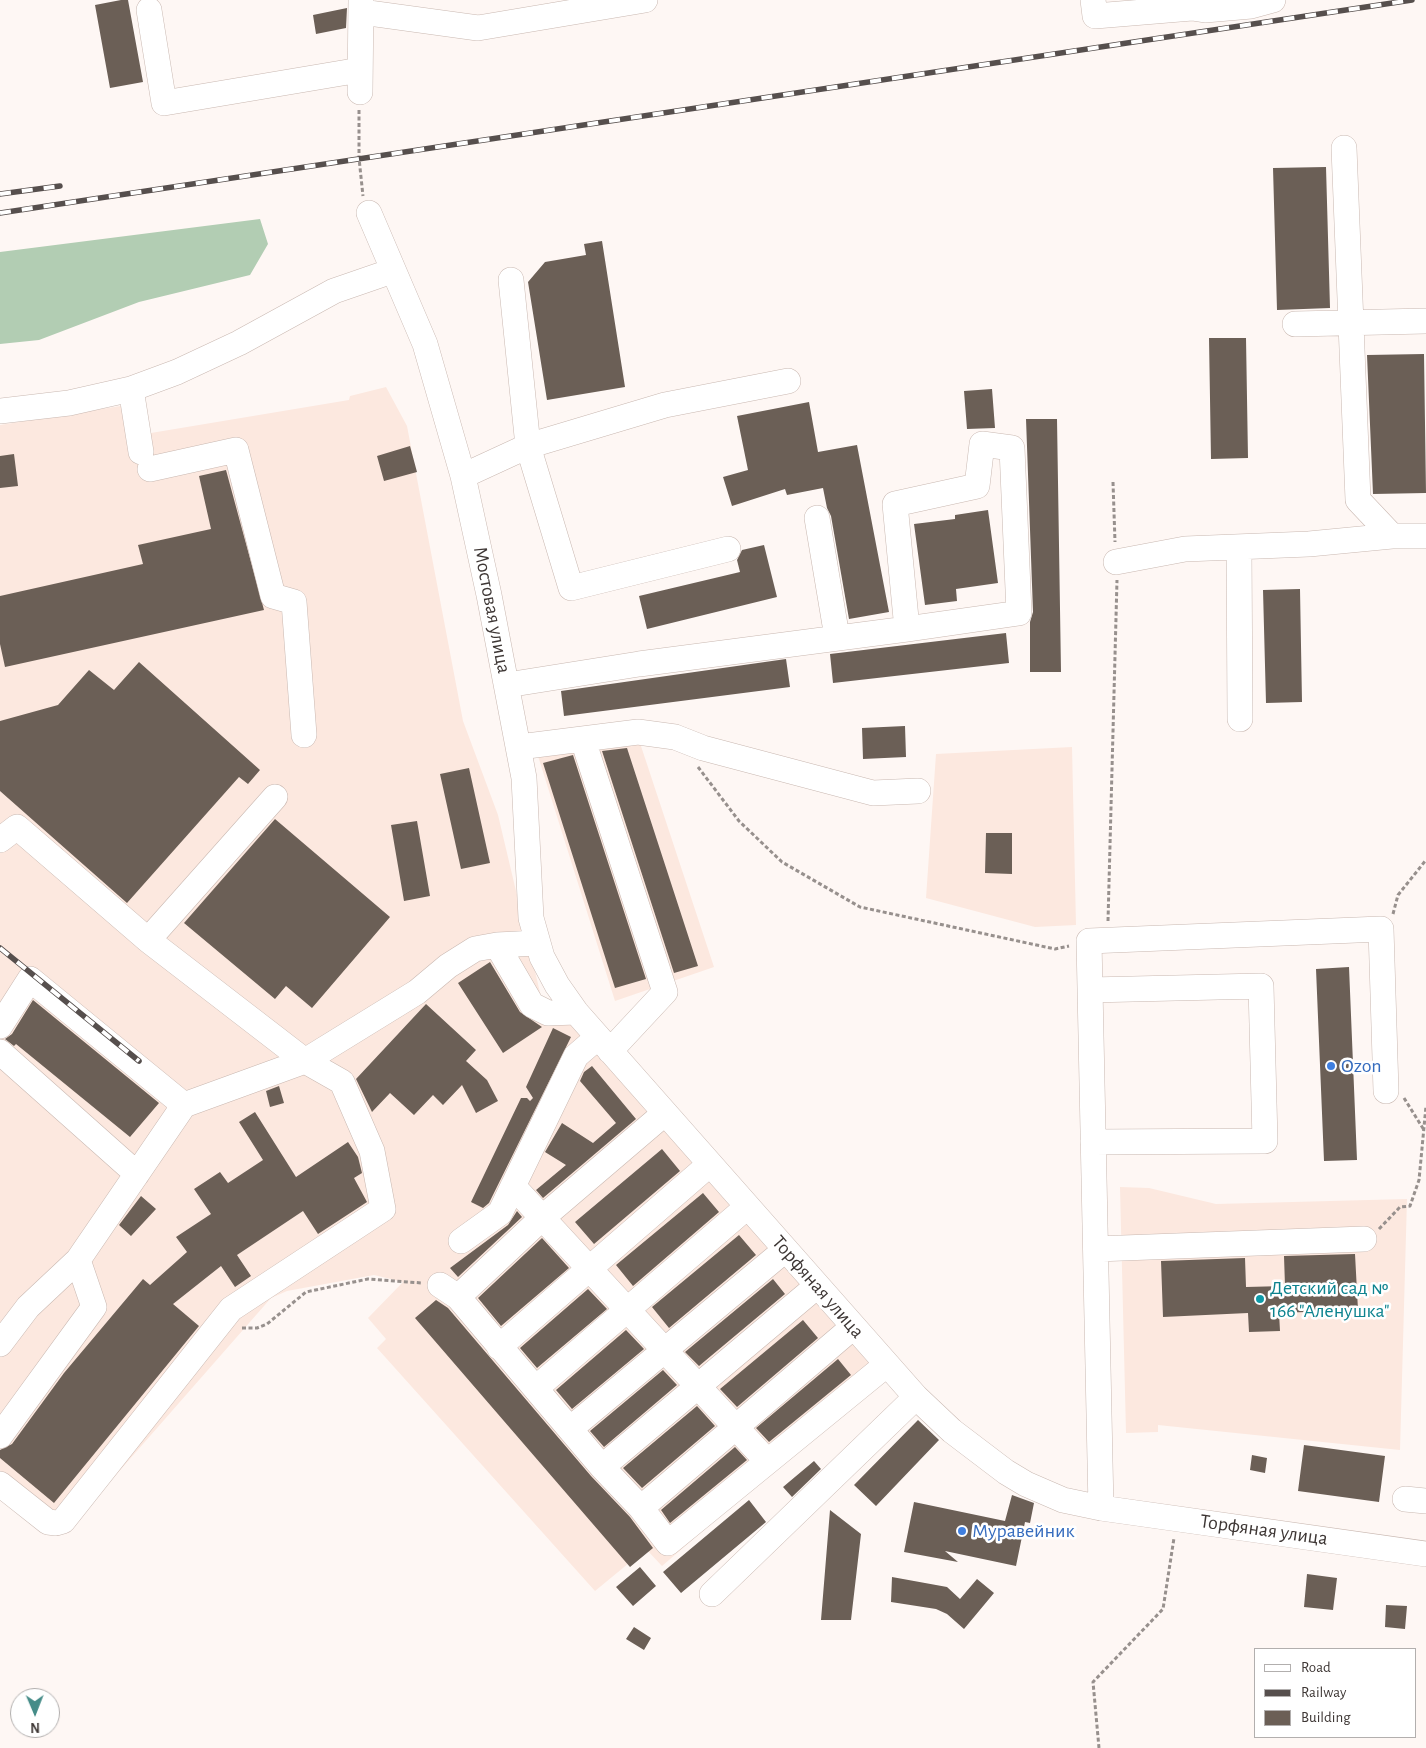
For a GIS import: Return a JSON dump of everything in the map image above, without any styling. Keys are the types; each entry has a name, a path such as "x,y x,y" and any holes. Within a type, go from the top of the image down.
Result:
{"street":[{"path":"149,10 164,103 360,81 361,6 478,28 645,0"},
{"path":"1093,0 1095,16 1192,4 1206,10 1242,7 1273,0"},
{"path":"1344,148 1358,500 1392,536"},
{"name":"Мостовая улица","path":"369,213 392,271 425,344 464,476 519,747 527,804 531,918 537,943 557,986 576,1012"},
{"path":"0,412 69,403 131,389 177,372 239,343 334,291 392,271"},
{"path":"510,280 528,446 571,588 728,549"},
{"path":"1296,324 1426,321"},
{"path":"464,476 528,446 665,405 788,381"},
{"path":"131,389 145,460 236,450 273,596 294,602 304,735"},
{"path":"507,686 639,664 907,629 1019,613 1012,448 982,444 977,486 895,504 907,629"},
{"path":"817,518 837,637"},
{"path":"1116,562 1186,549 1308,544 1392,536 1426,536"},
{"path":"1239,547 1240,719"},
{"path":"519,747 638,732 675,737 703,748 873,793 918,791"},
{"path":"461,1241 500,1213 576,1056 604,1044 665,992 583,740"},
{"path":"148,940 275,797"},
{"path":"0,840 17,827 148,940 305,1061 342,1082 372,1151 383,1209 238,1303 221,1321 63,1521 56,1523 48,1522 0,1484"},
{"path":"1101,1508 1090,990 1098,941 1381,928 1386,1091"},
{"path":"0,1344 28,1307 78,1260 184,1105 305,1061 416,992 475,949 497,945 537,943"},
{"path":"497,945 532,1005 548,1013 576,1012"},
{"path":"0,1026 30,979 184,1105"},
{"path":"1090,990 1261,986 1265,1140 1093,1142"},
{"name":"Торфяная улица","path":"576,1012 916,1397 971,1446 1026,1484 1063,1500 1101,1508 1426,1554"},
{"path":"0,1052 138,1174"},
{"path":"665,1113 542,1218 449,1291 536,1388 602,1467 641,1508 668,1543 886,1365"},
{"path":"499,1347 710,1164"},
{"path":"513,1186 767,1461"},
{"path":"536,1388 747,1207"},
{"path":"1096,1249 1364,1239"},
{"path":"570,1429 785,1250"},
{"path":"0,1436 94,1307 78,1260"},
{"path":"602,1467 817,1286"},
{"path":"641,1508 853,1327"},
{"path":"712,1594 916,1397"}],"path":[{"path":"360,81 359,158 363,197 369,213"},
{"path":"675,737 738,821 782,862 860,907 1055,949 1098,941 1116,562 1113,482"},
{"path":"1364,1239 1376,1232 1400,1207 1410,1206 1419,1180 1426,1106"},
{"path":"221,1321 241,1328 257,1328 280,1315 306,1292 368,1279 449,1291"},
{"path":"1099,1748 1093,1682 1163,1609 1177,1518"}],"shaded area":[{"path":"386,387 407,426 463,721 498,815 547,1022 567,1020 885,1381 769,1474 662,1566 646,1549 595,1591 377,1348 386,1339 368,1318 403,1282 374,1275 287,1291 271,1298 65,1533 0,1491 0,425 127,405 133,436 349,400 350,396"},
{"path":"639,740 714,967 615,1001 538,756"},
{"path":"1072,747 1076,925 1035,927 926,898 936,754"},
{"path":"1120,1187 1149,1188 1216,1204 1407,1199 1400,1450 1158,1425 1158,1432 1126,1433"}],"green space":[{"path":"260,219 268,244 250,275 139,302 39,340 0,344 0,252"}],"building":[{"path":"128,0 143,82 110,88 95,5"},
{"path":"347,8 346,28 316,34 313,15"},
{"path":"1326,167 1330,308 1277,310 1273,168"},
{"path":"602,241 625,387 547,400 528,282 545,262 586,255 584,244"},
{"path":"1209,338 1246,338 1248,458 1211,459"},
{"path":"1424,354 1426,493 1373,494 1367,355"},
{"path":"992,389 995,428 967,429 964,391"},
{"path":"809,402 818,452 857,445 889,612 849,619 831,516 827,508 823,488 787,495 785,489 732,506 723,477 748,470 737,416"},
{"path":"1026,419 1057,419 1061,672 1030,672 1030,622 1033,612"},
{"path":"410,446 417,472 384,481 377,456"},
{"path":"14,454 18,486 0,488 0,456"},
{"path":"226,470 264,610 5,667 0,644 0,596 143,564 138,545 211,529 199,476"},
{"path":"988,510 998,583 956,589 957,601 925,605 914,524 955,519 955,515"},
{"path":"764,545 777,597 647,629 639,596 740,572 737,560 742,550"},
{"path":"1300,589 1302,702 1266,703 1263,590"},
{"path":"1006,633 1009,663 833,683 830,654"},
{"path":"786,659 790,687 564,716 561,691"},
{"path":"139,662 260,770 248,784 239,777 127,903 0,791 0,721 58,705 89,670 114,690"},
{"path":"905,726 906,757 863,759 862,728"},
{"path":"627,748 698,966 674,973 602,751"},
{"path":"573,755 646,979 615,988 543,763"},
{"path":"469,768 490,863 461,869 440,774"},
{"path":"275,819 390,917 312,1008 286,986 275,999 184,923"},
{"path":"417,821 430,896 404,901 391,825"},
{"path":"986,833 1012,833 1012,874 985,873"},
{"path":"490,962 520,1012 542,1027 503,1053 458,983"},
{"path":"1349,967 1357,1160 1324,1161 1316,969"},
{"path":"33,1000 159,1103 130,1137 16,1044 14,1046 5,1039 12,1034"},
{"path":"426,1004 476,1050 466,1061 487,1080 498,1101 476,1113 462,1085 443,1105 433,1095 414,1115 390,1093 372,1112 356,1079"},
{"path":"553,1028 571,1037 489,1203 483,1208 471,1202 521,1098 527,1098 530,1101 533,1098 526,1087"},
{"path":"592,1066 636,1119 543,1198 536,1190 566,1165 545,1152 562,1123 593,1143 616,1123 580,1081 584,1072"},
{"path":"279,1086 284,1103 270,1107 266,1091"},
{"path":"255,1112 296,1177 348,1142 358,1157 362,1173 354,1178 367,1202 318,1234 303,1211 237,1255 251,1276 235,1287 221,1266 173,1304 199,1326 54,1503 0,1458 0,1450 12,1444 64,1373 143,1279 150,1285 187,1252 176,1237 211,1214 194,1189 220,1172 228,1183 263,1160 239,1122"},
{"path":"662,1149 680,1171 594,1244 575,1222"},
{"path":"703,1193 719,1212 633,1286 616,1265"},
{"path":"141,1196 156,1209 131,1236 119,1225"},
{"path":"517,1211 522,1217 458,1277 450,1268 508,1225"},
{"path":"739,1235 756,1255 669,1328 652,1307"},
{"path":"542,1238 569,1268 501,1326 478,1298"},
{"name":"Детский сад № 166 \"Аленушка\"","path":"1355,1254 1358,1310 1279,1313 1280,1331 1249,1332 1248,1313 1163,1317 1161,1261 1245,1258 1246,1287 1285,1286 1284,1256"},
{"path":"773,1279 785,1294 699,1366 685,1352"},
{"path":"588,1289 607,1309 537,1368 520,1348"},
{"path":"436,1300 448,1308 591,1476 630,1517 653,1548 630,1567 415,1318"},
{"path":"803,1320 818,1338 737,1407 720,1389"},
{"path":"626,1330 644,1349 572,1409 556,1390"},
{"path":"838,1359 851,1375 769,1442 756,1428"},
{"path":"663,1370 677,1385 604,1447 590,1431"},
{"path":"697,1406 715,1426 642,1488 623,1468"},
{"path":"918,1420 939,1440 876,1506 854,1485"},
{"path":"1304,1445 1385,1456 1379,1502 1298,1491"},
{"path":"735,1447 747,1460 670,1523 661,1510"},
{"path":"1252,1455 1267,1458 1265,1473 1250,1470"},
{"path":"814,1461 821,1469 792,1497 783,1487"},
{"path":"1012,1495 1034,1503 1030,1523 1025,1522 1016,1566 945,1551 958,1562 904,1552 914,1502 1005,1521"},
{"path":"749,1500 766,1522 681,1593 663,1572"},
{"path":"830,1510 861,1534 851,1620 821,1620"},
{"path":"640,1567 656,1586 633,1606 616,1587"},
{"path":"1307,1574 1337,1578 1333,1610 1304,1607"},
{"path":"892,1577 947,1587 960,1599 977,1579 994,1593 964,1629 947,1614 936,1609 891,1602"},
{"path":"1386,1605 1407,1606 1405,1629 1385,1627"},
{"path":"634,1627 651,1638 644,1650 626,1639"}],"railway":[{"path":"0,213 1412,0"},
{"path":"0,194 60,186"},
{"path":"0,948 139,1061"}],"place":[{"name":"Ozon","path":"1331,1066"},
{"name":"Детский сад № 166 \"Аленушка\"","path":"1260,1299"},
{"name":"Муравейник","path":"962,1531"}]}
